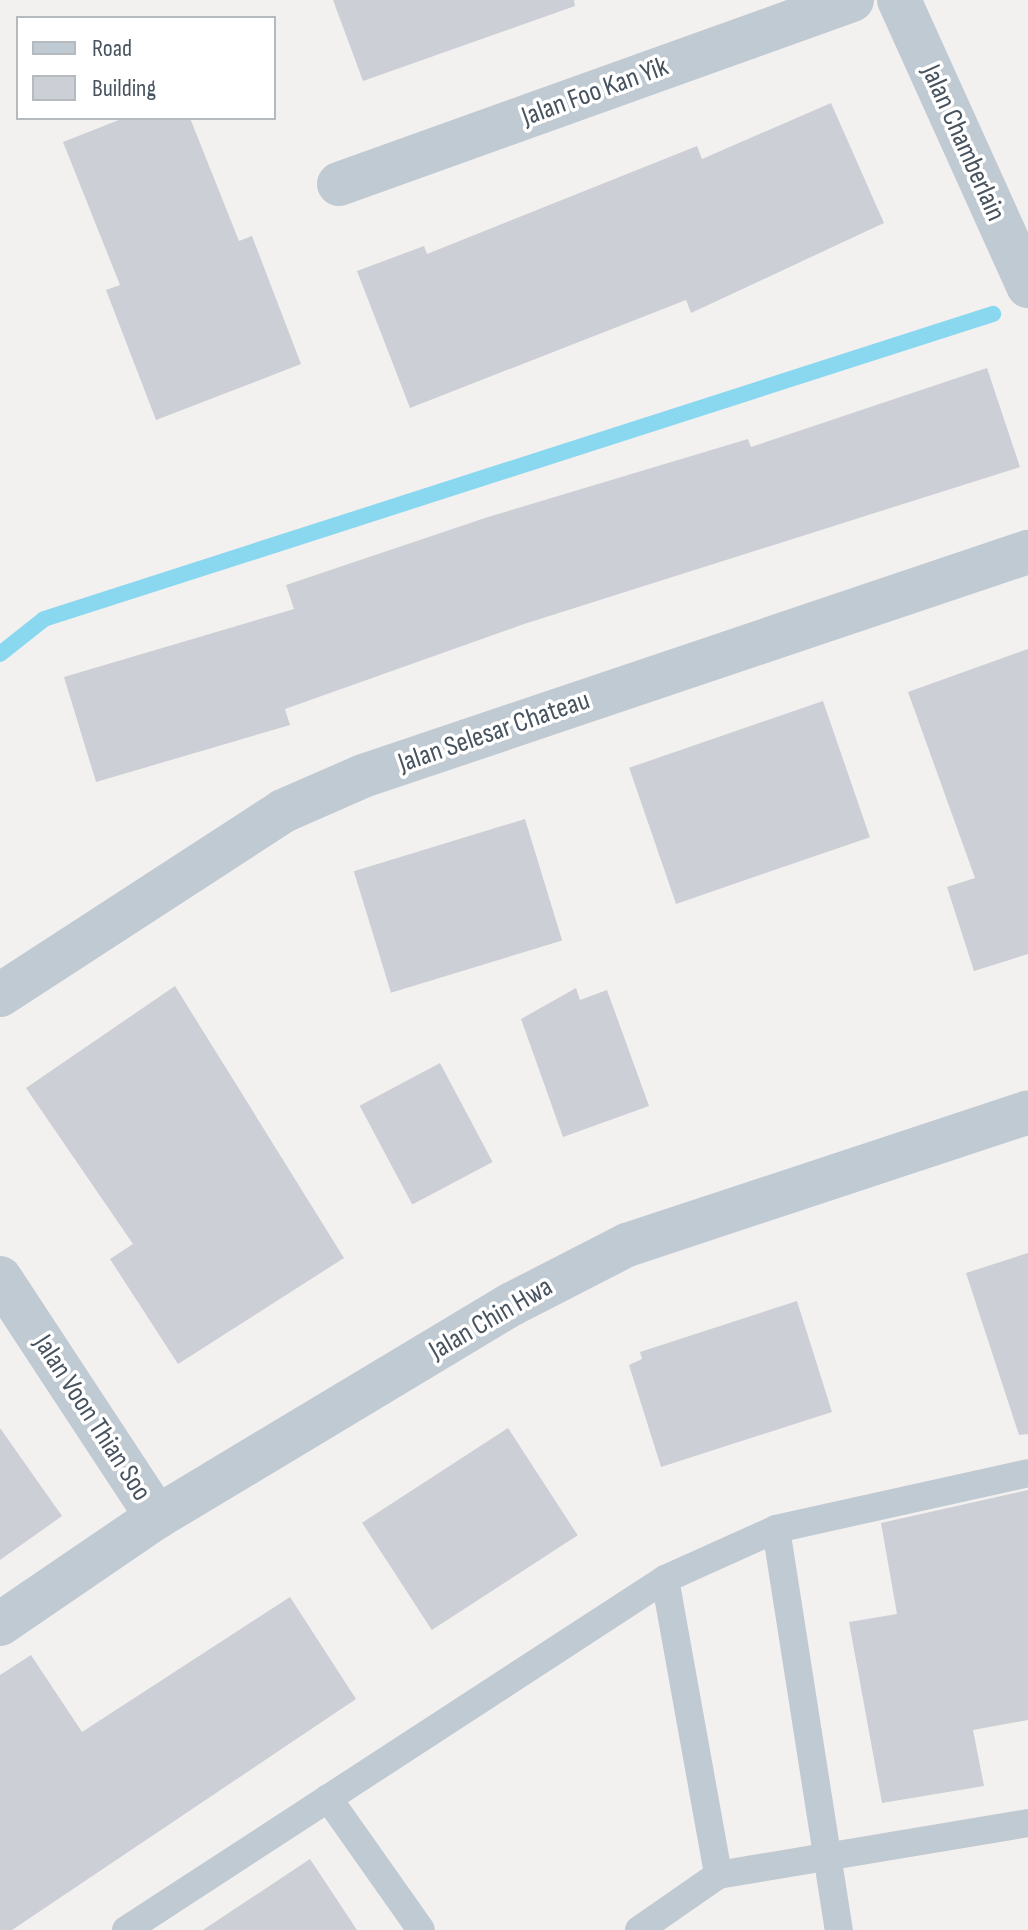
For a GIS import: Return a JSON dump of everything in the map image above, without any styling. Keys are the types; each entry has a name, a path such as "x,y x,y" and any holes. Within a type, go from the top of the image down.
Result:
{"street":[{"name":"Jalan Foo Kan Yik","path":"339,184 852,0"},
{"name":"Jalan Chamberlain","path":"899,0 1028,286"},
{"name":"Jalan Selesar Chateau","path":"0,995 283,811 363,776 1028,552"},
{"name":"Jalan Chin Hwa","path":"0,1624 157,1517 512,1304 627,1245 1028,1112"},
{"name":"Jalan Voon Thian Soo","path":"0,1278 157,1517"}],"lane":[{"path":"126,1930 665,1579 776,1529 1028,1473"},
{"path":"776,1529 839,1930"},
{"path":"665,1579 718,1875"},
{"path":"328,1798 421,1930"},
{"path":"639,1930 718,1875 828,1860 1028,1823"}],"building":[{"path":"333,0 574,0 575,6 363,81"},
{"path":"831,103 884,223 691,313 686,300 410,408 357,271 424,246 427,254 697,146 702,159"},
{"path":"119,120 191,120 239,241 252,236 301,364 156,420 106,290 120,285 63,142"},
{"path":"987,368 1020,467 524,624 285,709 290,725 96,782 64,677 294,609 286,585 488,517 748,439 751,447"},
{"path":"1028,649 1028,954 974,971 947,887 975,878 908,692"},
{"path":"823,701 870,837 676,904 629,768"},
{"path":"525,819 562,940 391,993 354,871"},
{"path":"175,986 344,1258 178,1364 110,1259 133,1244 26,1088"},
{"path":"576,988 580,1000 607,990 649,1106 563,1137 521,1019"},
{"path":"440,1063 493,1162 412,1205 360,1106"},
{"path":"1028,1253 1028,1434 1019,1435 966,1273"},
{"path":"797,1301 832,1412 661,1467 629,1365 642,1359 640,1352"},
{"path":"0,1428 62,1516 0,1560"},
{"path":"508,1428 578,1535 432,1630 362,1523"},
{"path":"1028,1490 1028,1720 973,1730 984,1786 882,1803 849,1622 897,1614 881,1523"},
{"path":"290,1597 356,1699 12,1930 0,1930 0,1675 31,1655 82,1732"},
{"path":"310,1859 357,1930 203,1930"}],"waterway":[{"path":"0,654 44,619 993,314"}]}
